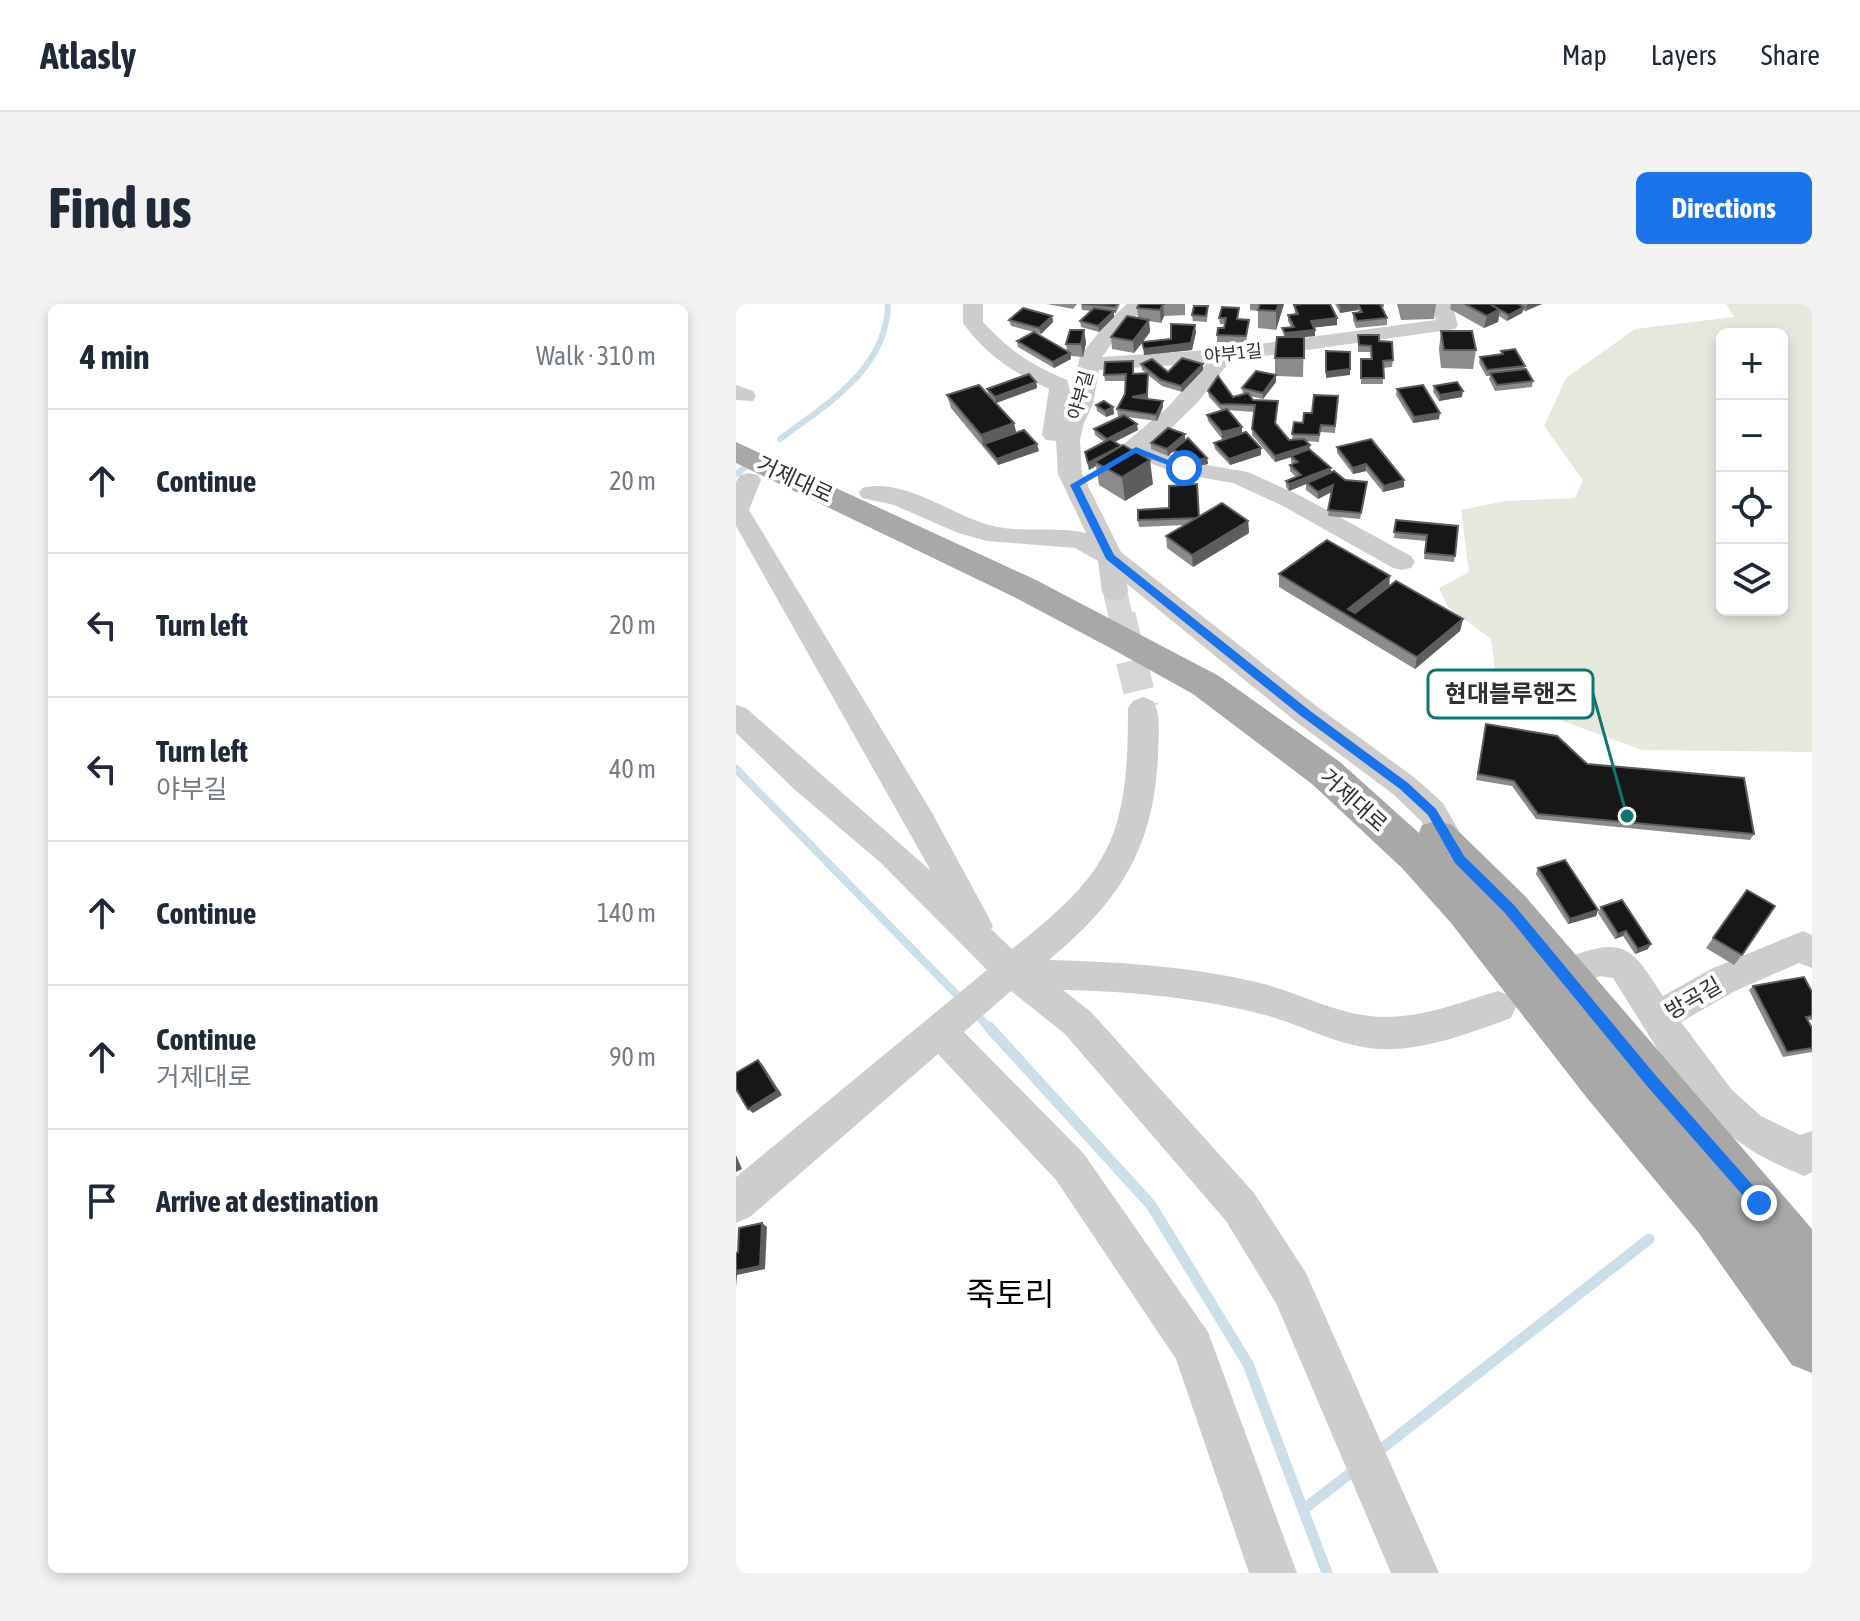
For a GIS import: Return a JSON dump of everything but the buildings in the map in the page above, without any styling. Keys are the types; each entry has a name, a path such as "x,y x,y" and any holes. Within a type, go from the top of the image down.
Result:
{"main road":[{"name":"거제대로","path":"739,406 871,493 1043,574 1222,670 1295,717 1400,800 1510,909 1652,1081 1759,1203 1812,1271"},
{"name":"거제대로","path":"743,466 1024,588 1141,648 1206,685 1326,773 1417,856 1466,910 1604,1082 1716,1214 1812,1345"}],"street":[{"path":"973,304 973,323 984,335 1022,369 1059,385 1063,395 1054,427 1059,500 1066,518 1067,538"},
{"name":"야부길","path":"1115,592 1110,557 1070,474 1068,440 1082,404 1091,356 1101,341 1139,304"},
{"name":"야부1길","path":"1090,364 1223,355 1448,325 1440,309 1442,304"},
{"path":"1075,485 1136,449 1213,372 1223,355"},
{"path":"1136,449 1184,468 1239,477 1292,501 1402,562"},
{"path":"743,466 736,511 755,536 1000,960 1042,977 1096,975 1160,980 1285,1005 1332,1023 1368,1032 1439,1025 1498,1007"},
{"path":"871,493 900,498 967,527 996,535 1080,540 1110,557 1305,713 1404,786 1432,812 1459,859"},
{"path":"736,1203 839,1112 940,1031 1000,960 1063,926 1105,884 1124,849 1138,805 1144,761 1143,708"},
{"path":"736,716 806,782 892,854 1000,960 1078,1023 1240,1207 1291,1288 1415,1573"},
{"name":"방곡길","path":"1812,953 1803,946 1723,980 1657,1017 1688,1064 1719,1102 1748,1129 1804,1157 1812,1149"},
{"path":"1582,968 1599,961 1623,964 1657,1017"},
{"path":"940,1031 1070,1167 1193,1347 1273,1573"},
{"path":"1652,1081 1688,1064"}],"shaded area":[{"path":"1726,304 1812,304 1812,752 1642,750 1499,698 1491,639 1448,607 1439,588 1469,572 1461,510 1505,501 1575,498 1583,480 1544,426 1566,378 1635,329 1734,317"}],"waterway":[{"path":"780,439 835,398 866,366 885,327 888,304"},
{"path":"736,474 746,467"},
{"path":"736,769 963,1001"},
{"path":"974,1011 990,1029"},
{"path":"989,1027 1151,1205 1248,1364 1327,1573"},
{"path":"1375,1454 1649,1239"},
{"path":"1304,1509 1357,1468"}],"tunnel":[{"path":"1115,592 1121,617"},
{"path":"1120,615 1143,708"}],"place":[{"name":"현대블루핸즈","path":"1627,816"}],"district":[{"name":"죽토리","path":"1010,1293"}],"route":[{"path":"1184,468 1136,449 1075,485 1110,557 1305,713 1404,786 1432,812 1459,859 1510,909 1652,1081 1759,1203"}]}
